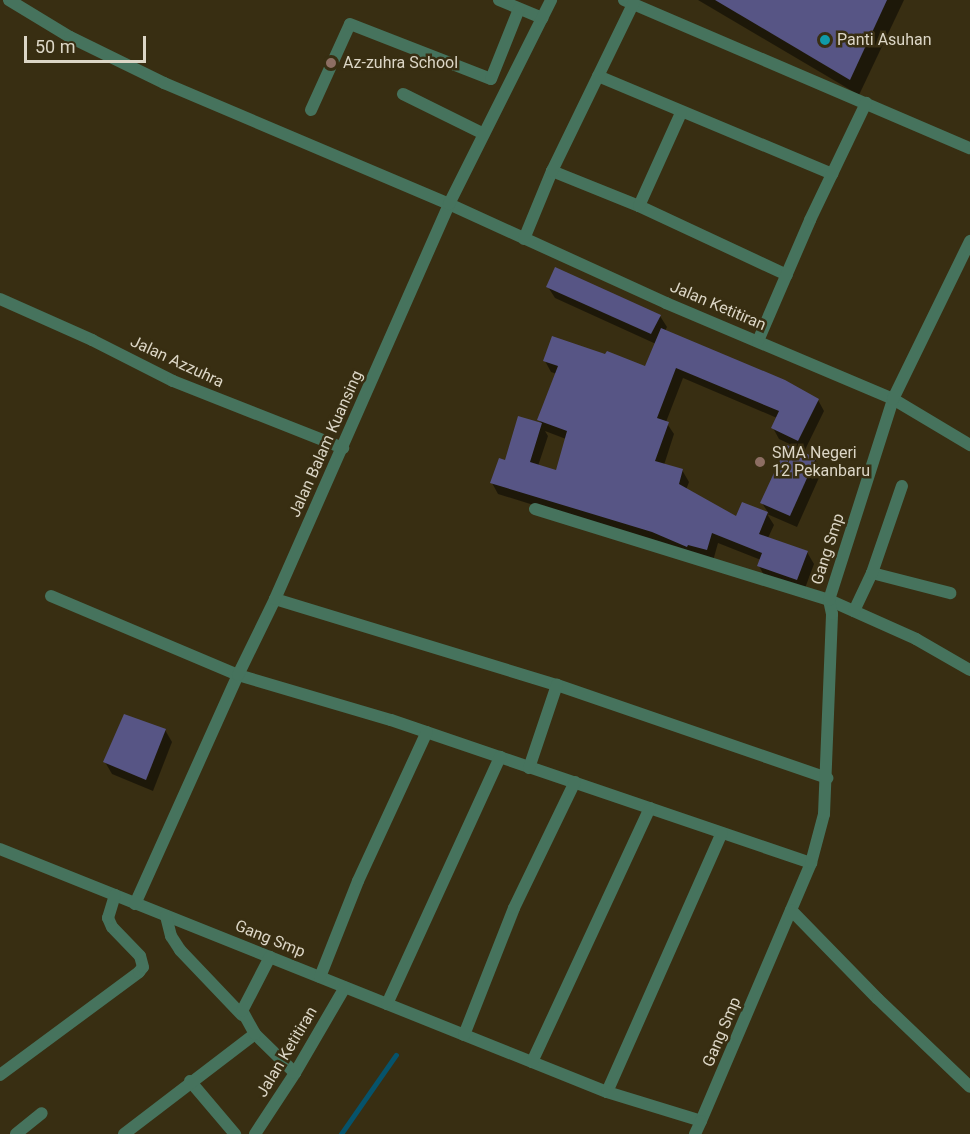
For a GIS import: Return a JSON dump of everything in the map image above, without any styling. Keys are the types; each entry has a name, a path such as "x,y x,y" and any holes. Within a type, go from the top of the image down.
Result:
{"street":[{"name":"Jalan Ketitiran","path":"9,0 70,37 164,83 449,204 524,239 893,399 970,445"},
{"path":"499,0 542,18"},
{"name":"Jalan Balam Kuansing","path":"135,904 343,448 449,204 551,0"},
{"path":"524,239 552,171 598,76 629,2 970,148"},
{"path":"310,110 351,24 491,80 519,9"},
{"path":"598,76 681,113 832,174"},
{"path":"403,94 484,134"},
{"path":"758,341 832,174 866,104"},
{"path":"639,206 681,113"},
{"path":"552,171 639,206 787,275"},
{"name":"Gang Smp","path":"0,849 607,1092 701,1121 811,863 824,814 832,614 829,600 893,399 970,241"},
{"name":"Jalan Azzuhra","path":"0,299 92,340 172,381 343,448"},
{"path":"854,611 872,573 902,486"},
{"path":"535,509 829,600 916,639 970,670"},
{"path":"872,573 950,593"},
{"path":"51,596 238,675 427,732 811,863"},
{"path":"275,599 557,685 827,778"},
{"path":"529,768 557,685"},
{"path":"320,977 358,882 427,732"},
{"path":"387,1004 500,757"},
{"path":"464,1035 514,908 575,782"},
{"path":"532,1062 650,808"},
{"path":"607,1092 722,833"},
{"path":"0,1075 143,967 140,956 112,927 108,918 115,895"},
{"path":"791,910 878,999 970,1087"},
{"path":"166,916 171,936 180,950 242,1016 255,1034 295,1073"},
{"path":"242,1016 243,1006 270,957"},
{"name":"Jalan Ketitiran","path":"255,1134 295,1073 345,987"},
{"path":"130,1132 190,1082 255,1034"},
{"path":"190,1082 235,1134"},
{"path":"16,1134 42,1113"},
{"path":"695,1134 701,1121"}],"building":[{"name":"Panti Asuhan","path":"715,0 887,0 850,80"},
{"path":"555,267 661,315 651,334 546,287"},
{"path":"661,328 785,380 819,399 798,441 771,428 779,411 676,368 657,418 669,422 655,461 683,469 679,484 736,516 742,502 768,512 759,534 808,551 797,580 757,566 762,553 712,533 707,550 688,545 687,547 652,532 490,483 499,458 505,460 518,416 542,423 530,462 556,470 567,431 537,420 558,366 543,361 552,336 605,354 607,351 645,366"},
{"path":"787,445 816,458 790,516 760,503"},
{"path":"124,714 166,729 146,780 103,762"}],"waterway":[{"path":"341,1134 396,1055"}],"place":[{"name":"Panti Asuhan","path":"825,40"},
{"name":"Az-zuhra School","path":"331,63"},
{"name":"SMA Negeri 12 Pekanbaru","path":"760,462"}]}
